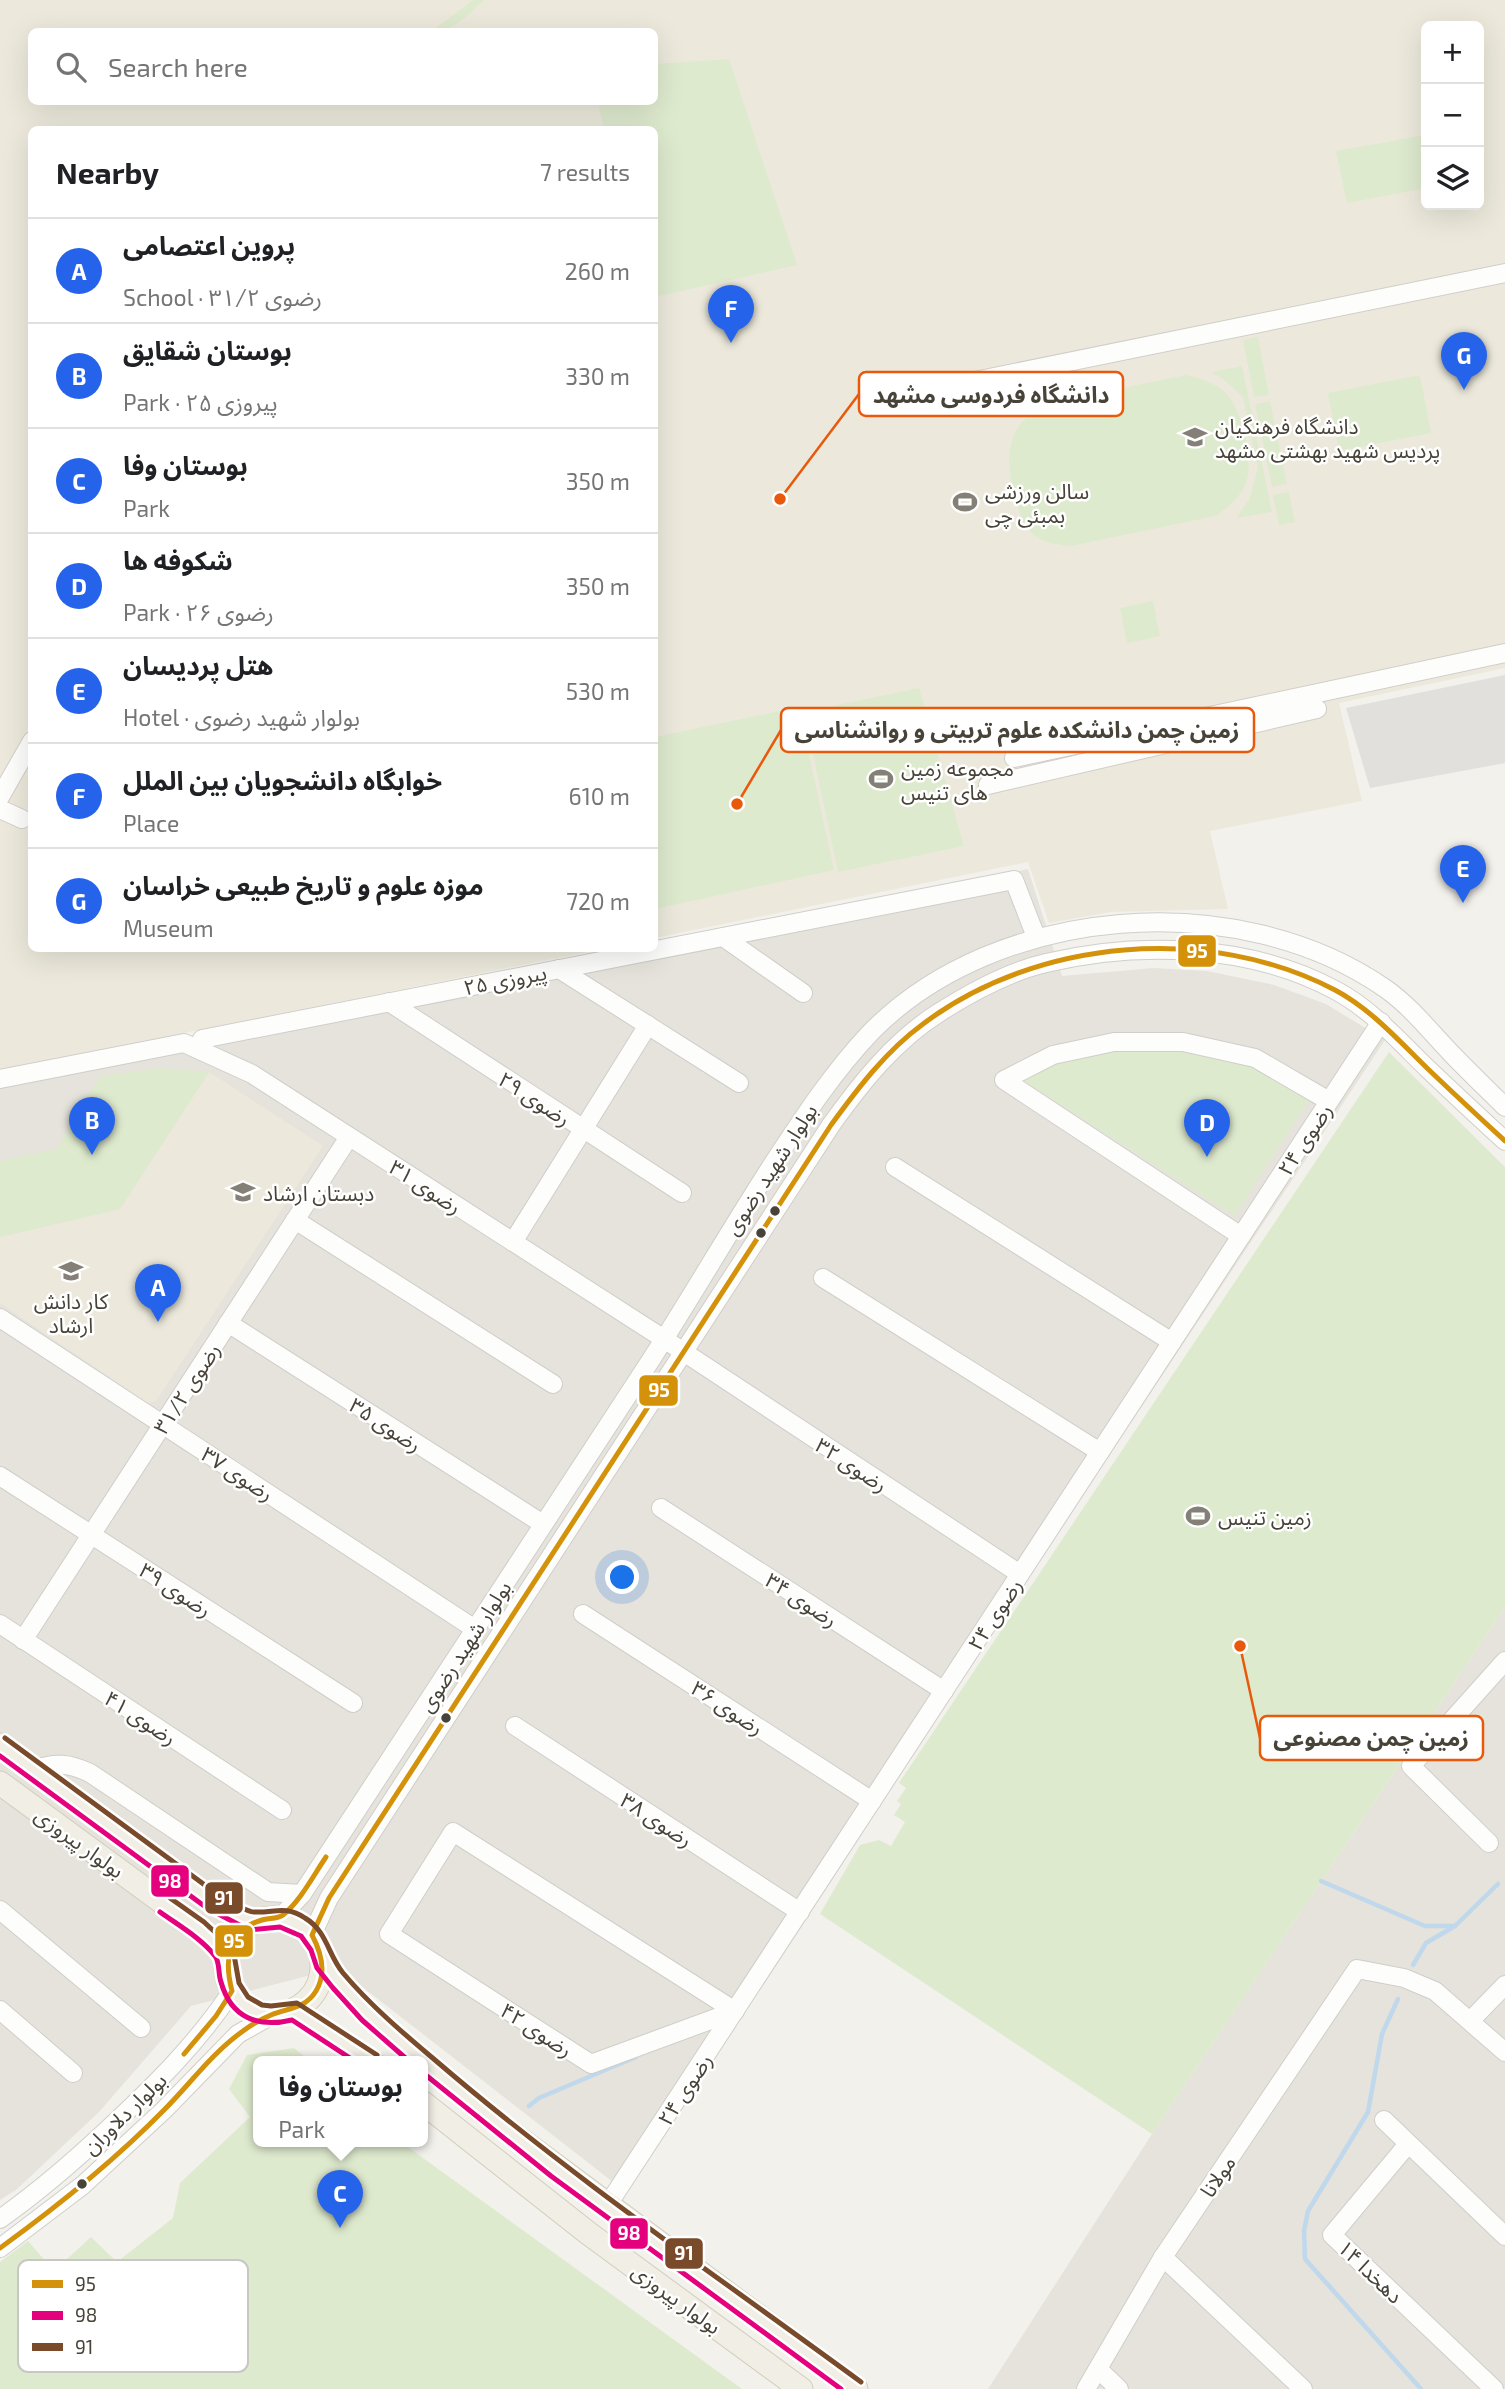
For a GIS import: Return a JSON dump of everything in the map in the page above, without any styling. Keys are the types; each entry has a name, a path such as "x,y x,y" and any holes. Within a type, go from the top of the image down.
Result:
{"main road":[{"name":"بولوار پیروزی","path":"0,1745 212,1902 252,1922"},
{"name":"بولوار پیروزی","path":"0,1783 199,1929 226,1954"},
{"path":"283,2013 310,1999 321,1981 323,1963 320,1947 299,1923 281,1917 264,1918 252,1922 237,1933 226,1954 225,1972 232,1991 241,2002 256,2011 283,2013 361,2056"},
{"name":"بولوار پیروزی","path":"323,1963 382,2026 416,2056"},
{"name":"بولوار پیروزی","path":"428,2066 482,2111 607,2206 856,2389"},
{"name":"بولوار پیروزی","path":"428,2107 588,2232 801,2389"}],"street":[{"path":"896,397 1505,273"},
{"path":"1014,758 1505,653"},
{"path":"988,785 1317,709"},
{"path":"0,797 28,748"},
{"path":"0,809 22,819"},
{"name":"پیروزی ۲۵","path":"658,950 1014,880 1036,937"},
{"name":"بولوار شهید رضوی","path":"281,1917 302,1894 664,1339 733,1225 806,1113 832,1077 874,1030 924,990 978,960 1036,937 1113,923 1190,923 1249,931 1306,948 1349,966 1389,991 1505,1107"},
{"path":"723,937 803,993"},
{"name":"بولوار شهید رضوی","path":"312,1935 330,1898 853,1093 893,1049 939,1013 990,985 1043,964 1115,950 1188,950 1243,958 1297,973 1336,990 1381,1022 1505,1141"},
{"name":"پیروزی ۲۵","path":"202,1039 646,952"},
{"path":"559,969 739,1083"},
{"name":"رضوی ۲۹","path":"389,1002 682,1194"},
{"name":"رضوی ۲۴","path":"607,2206 1381,1022"},
{"path":"513,1242 648,1025"},
{"path":"1241,1237 1004,1080 1053,1055 1114,1042 1183,1042 1255,1058 1329,1101"},
{"name":"رضوی ۳۱","path":"0,1079 184,1043 252,1074 664,1339"},
{"name":"رضوی ۳۱/۲","path":"23,1640 349,1137"},
{"path":"895,1167 1172,1342"},
{"path":"295,1220 553,1384"},
{"path":"823,1278 1100,1452"},
{"name":"رضوی ۳۷","path":"0,1318 475,1629"},
{"name":"رضوی ۳۵","path":"228,1324 543,1524"},
{"name":"رضوی ۳۲","path":"664,1339 1020,1574"},
{"name":"رضوی ۳۹","path":"0,1476 353,1703"},
{"name":"رضوی ۳۴","path":"661,1508 944,1691"},
{"name":"رضوی ۳۶","path":"583,1614 872,1801"},
{"name":"رضوی ۴۱","path":"0,1624 282,1810"},
{"path":"1489,1843 1411,1766 1504,1665"},
{"name":"رضوی ۳۸","path":"515,1726 800,1912"},
{"path":"33,1770 52,1763 72,1765 90,1773 268,1892 302,1894"},
{"name":"رضوی ۴۲","path":"453,1832 735,2011 591,2064 388,1934 453,1832"},
{"path":"0,1910 141,2028"},
{"name":"مولانا","path":"1086,2389 1163,2257 1357,1969 1404,1978 1435,1991 1471,2020"},
{"path":"1505,1985 1471,2020 1505,2052"},
{"name":"بولوار دلاوران","path":"0,2219 66,2168 145,2095 186,2052 232,1991"},
{"path":"0,2010 73,2073"},
{"name":"بولوار دلاوران","path":"0,2248 83,2185 164,2110 238,2034 283,2013"},
{"path":"1384,2120 1505,2236"},
{"name":"دهخدا ۱۴","path":"1408,2144 1332,2235 1494,2389"},
{"path":"1163,2257 1303,2389"},
{"path":"1098,2369 1119,2389"}],"shaded area":[{"path":"0,0 1505,0 1505,668 1339,703 1362,801 1210,831 1228,909 1111,912 1049,923 1028,862 658,937 658,126 28,126 28,952 587,952 0,1070"},
{"path":"1505,675 1505,763 1370,788 1346,708"},
{"path":"1028,869 1062,976 1154,968 1207,971 1274,985 1326,1004 1385,1040 622,2189 338,1968 191,2006 99,2112 16,2190 0,2200 0,1074 612,952 658,952 658,943"},
{"path":"209,1072 323,1146 156,1401 148,1403 0,1303 0,1237 120,1209"},
{"path":"1505,1607 1505,2389 988,2389 1152,2134"}],"green space":[{"path":"473,0 484,0 454,25 436,28"},
{"path":"729,59 797,265 658,296 658,126 603,126 599,105 658,105 658,64"},
{"path":"1421,136 1421,189 1347,203 1336,151"},
{"path":"1258,337 1269,395 1254,397 1243,340"},
{"path":"1242,366 1272,512 1236,518 1249,500 1258,468 1243,397 1211,372"},
{"path":"1186,375 1206,381 1225,392 1241,421 1247,447 1248,471 1245,486 1234,501 1215,516 1071,546 1047,542 1030,531 1015,497 1009,457 1014,434 1029,414 1041,405"},
{"path":"1420,375 1431,433 1339,451 1328,393"},
{"path":"1270,401 1287,484 1272,487 1255,404"},
{"path":"1289,492 1295,522 1279,525 1273,495"},
{"path":"1153,601 1160,636 1127,643 1120,608"},
{"name":"مجموعه زمین های تنیس","path":"919,688 964,846 838,872 804,712"},
{"path":"799,707 834,870 658,908 658,736"},
{"path":"1119,1050 1185,1051 1254,1067 1310,1098 1234,1216 1024,1081 1057,1062"},
{"path":"1389,1052 1505,1167 1505,1607 1152,2134 820,1914 860,1845 879,1840 891,1846 905,1822 894,1815 901,1804 897,1801 906,1788 899,1783"},
{"path":"159,1068 209,1072 120,1209 0,1237 0,1161 57,1149 100,1076"},
{"path":"294,2048 304,2056 253,2056 253,2147 408,2147 742,2389 0,2389 0,2262 28,2241 44,2260 18,2260 18,2372 248,2372 248,2260 120,2260 173,2218 180,2183 250,2117 229,2089 247,2055"},
{"path":"91,2237 115,2260 66,2260"}],"waterway":[{"path":"1321,1881 1425,1926 1455,1926"},
{"path":"1413,1965 1426,1943 1455,1926 1498,1884"},
{"path":"1398,1999 1382,2034 1368,2112 1308,2211 1304,2231 1305,2259 1421,2389"},
{"path":"529,2106 539,2098 636,2057"}],"transit line":[{"name":"95","path":"0,2248 105,2165 164,2110 232,2040 260,2020 301,2005 312,1997 322,1970 320,1955 312,1935 329,1898 831,1125 885,1058 923,1024 968,995 1018,973 1070,958 1125,950 1179,949 1234,955 1286,969 1335,990 1361,1006 1505,1141"},
{"name":"91","path":"5,1738 217,1894 250,1911 292,1912 312,1923 323,1936 343,1973 365,1997 486,2103 645,2225 861,2382"},
{"name":"98","path":"0,1756 207,1908 249,1930 280,1927 301,1936 311,1950 317,1968 333,1988 362,2020 403,2056"},
{"name":"95","path":"184,2054 216,2016 232,1991 228,1968 235,1939 250,1925 283,1915 301,1895 326,1857"},
{"name":"91","path":"170,1898 204,1922 233,1949 239,1983 248,1997 262,2005 297,2003 377,2055"},
{"name":"98","path":"160,1912 196,1938 215,1956 226,1994 239,2012 257,2021 292,2020 347,2056"},
{"name":"98","path":"428,2077 551,2176 841,2389"}],"place":[{"name":"خوابگاه دانشجویان بین الملل","path":"731,343"},
{"name":"موزه علوم و تاریخ طبیعی خراسان","path":"1464,390"},
{"name":"دانشگاه فرهنگیان پردیس شهید بهشتی مشهد","path":"1195,437"},
{"name":"دانشگاه فردوسی مشهد","path":"780,499"},
{"name":"سالن ورزشی بمبئی چی","path":"965,502"},
{"name":"مجموعه زمین های تنیس","path":"881,779"},
{"name":"زمین چمن دانشکده علوم تربیتی و روانشناسی","path":"737,804"},
{"name":"هتل پردیسان","path":"1463,903"},
{"name":"بوستان شقایق","path":"92,1155"},
{"name":"شکوفه ها","path":"1207,1157"},
{"name":"دبستان ارشاد","path":"243,1192"},
{"name":"کار دانش ارشاد","path":"71,1271"},
{"name":"پروین اعتصامی","path":"158,1322"},
{"name":"زمین تنیس","path":"1198,1516"},
{"name":"زمین چمن مصنوعی","path":"1240,1646"},
{"name":"بوستان وفا","path":"340,2228"}]}
